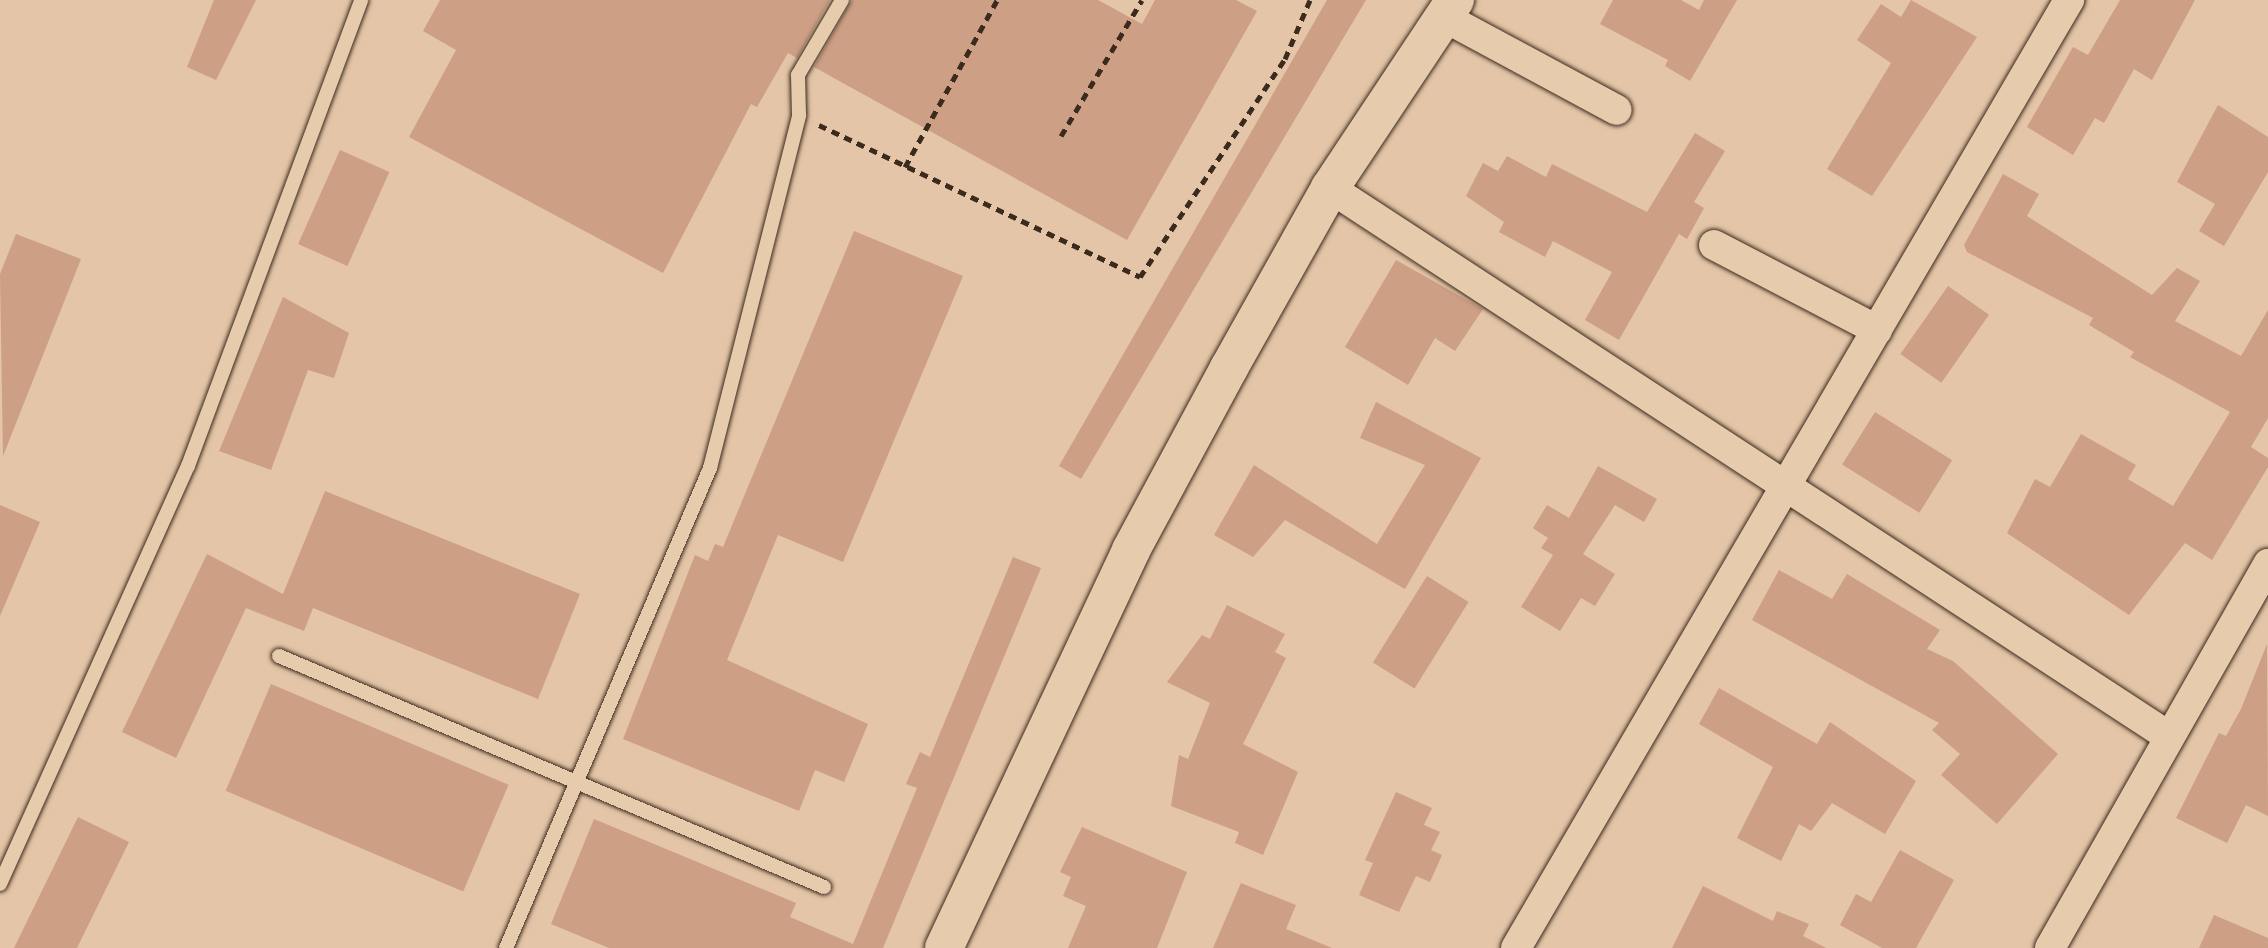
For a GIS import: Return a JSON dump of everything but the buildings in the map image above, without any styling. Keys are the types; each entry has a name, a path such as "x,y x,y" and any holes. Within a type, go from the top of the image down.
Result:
{"street":[{"path":"1516,948 2069,0"},
{"path":"944,948 1131,550 1330,188 1450,9 1617,110"},
{"path":"1330,188 2165,734"},
{"path":"1714,245 1877,330"},
{"path":"2050,948 2165,734 2264,578"}],"lane":[{"path":"0,884 188,466 361,0"},
{"path":"506,948 710,468 799,115 798,75 842,0"},
{"path":"279,656 824,887"}],"path":[{"path":"905,167 997,0"},
{"path":"1061,136 1142,0"},
{"path":"799,115 1140,277 1285,59 1310,0"}]}
